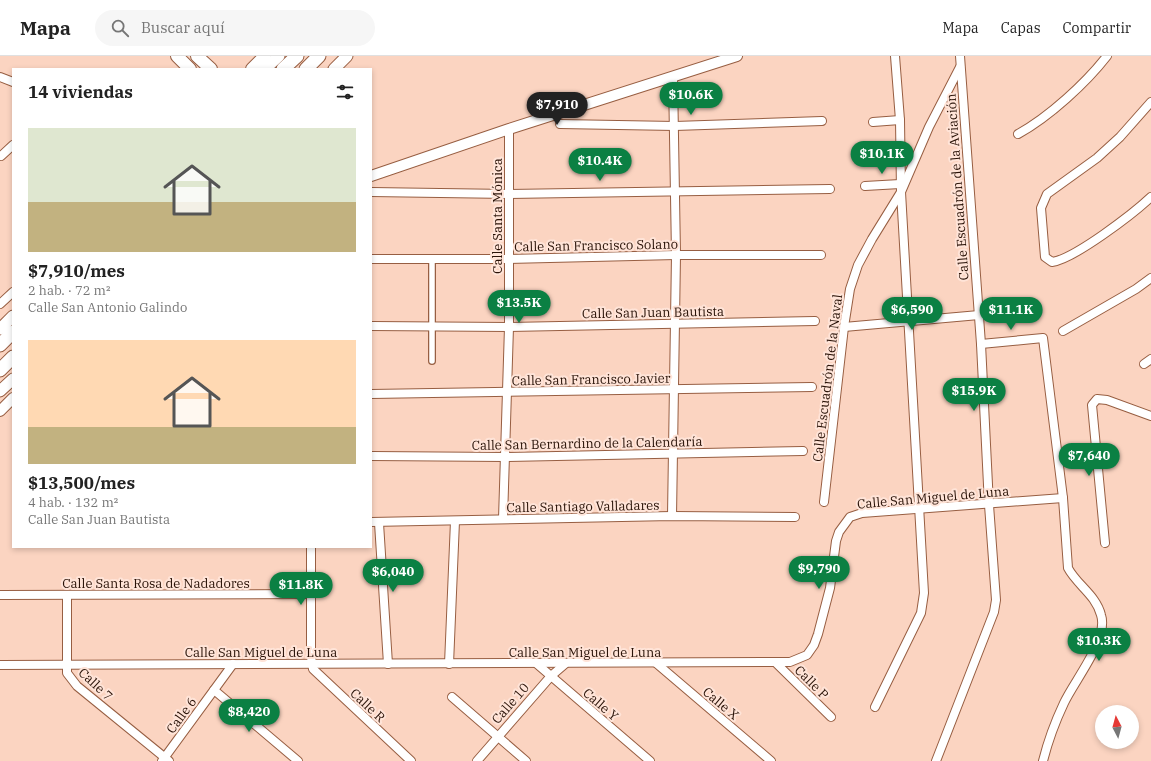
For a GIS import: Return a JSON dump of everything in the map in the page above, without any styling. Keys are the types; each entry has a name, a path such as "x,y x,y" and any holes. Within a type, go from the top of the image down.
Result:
{"highway":[{"path":"284,68 297,56"},
{"path":"307,68 319,56"},
{"path":"0,345 12,333"},
{"path":"0,370 12,358"}],"main road":[{"path":"177,56 189,68"},
{"path":"197,56 209,67"},
{"path":"256,68 266,65 279,56"},
{"path":"335,68 347,56"},
{"path":"0,329 12,317"},
{"path":"0,391 12,380"}],"street":[{"path":"372,176 509,129 737,56"},
{"path":"875,707 907,642 923,604 923,575 900,188 900,120 895,56"},
{"name":"Calle Escuadrón de la Aviación","path":"936,761 994,612 996,586 989,505 981,344 960,56"},
{"path":"1018,134 1048,114 1089,77 1107,56"},
{"name":"Calle Escuadrón de la Naval","path":"824,502 844,327 850,289 858,265 900,188 928,127 960,66"},
{"path":"0,77 12,82"},
{"path":"672,516 676,255 673,77"},
{"path":"1151,102 1120,138 1097,158 1047,194 1041,208 1045,256 1052,262 1067,257 1117,225 1151,197"},
{"path":"873,122 900,120"},
{"path":"560,124 675,126 822,121"},
{"name":"Calle Santa Mónica","path":"503,519 509,327 509,129"},
{"path":"0,156 12,146"},
{"path":"865,186 900,188"},
{"path":"372,192 509,194 830,189"},
{"name":"Calle San Francisco Solano","path":"372,259 508,260 676,255 821,255"},
{"path":"432,259 432,361"},
{"path":"1063,331 1136,289 1151,278"},
{"path":"0,304 12,293"},
{"path":"844,327 979,315"},
{"name":"Calle San Juan Bautista","path":"372,326 509,327 815,321"},
{"path":"981,344 1043,338 1062,498 1068,568 1072,577 1094,599 1102,619 1102,628 1086,667 1065,702 1047,744 1043,761"},
{"name":"Calle San Francisco Javier","path":"372,394 812,388"},
{"path":"0,411 12,399"},
{"path":"1105,542 1092,409 1094,401 1101,399 1151,416"},
{"name":"Calle San Bernardino de la Calendaría","path":"372,456 505,457 803,451"},
{"name":"Calle San Miguel de Luna","path":"0,665 777,664 800,659 807,655 814,645 830,588 836,542 844,523 850,517 862,513 919,508 989,505 1062,498"},
{"name":"Calle Santiago Valladares","path":"375,523 672,516 795,517"},
{"path":"449,664 455,521"},
{"path":"375,523 388,664"},
{"path":"311,548 311,664"},
{"name":"Calle Santa Rosa de Nadadores","path":"0,595 311,594"},
{"name":"Calle 7","path":"67,595 67,665 69,677 77,686 165,760"},
{"name":"Calle X","path":"656,663 771,761"},
{"name":"Calle 6","path":"165,760 233,664"},
{"name":"Calle R","path":"311,664 317,674 411,761"},
{"name":"Calle Y","path":"538,664 550,676 650,761"},
{"name":"Calle 10","path":"477,761 550,676 565,664"},
{"name":"Calle P","path":"777,664 831,717"},
{"path":"214,690 298,761"},
{"path":"452,697 526,761"}]}
